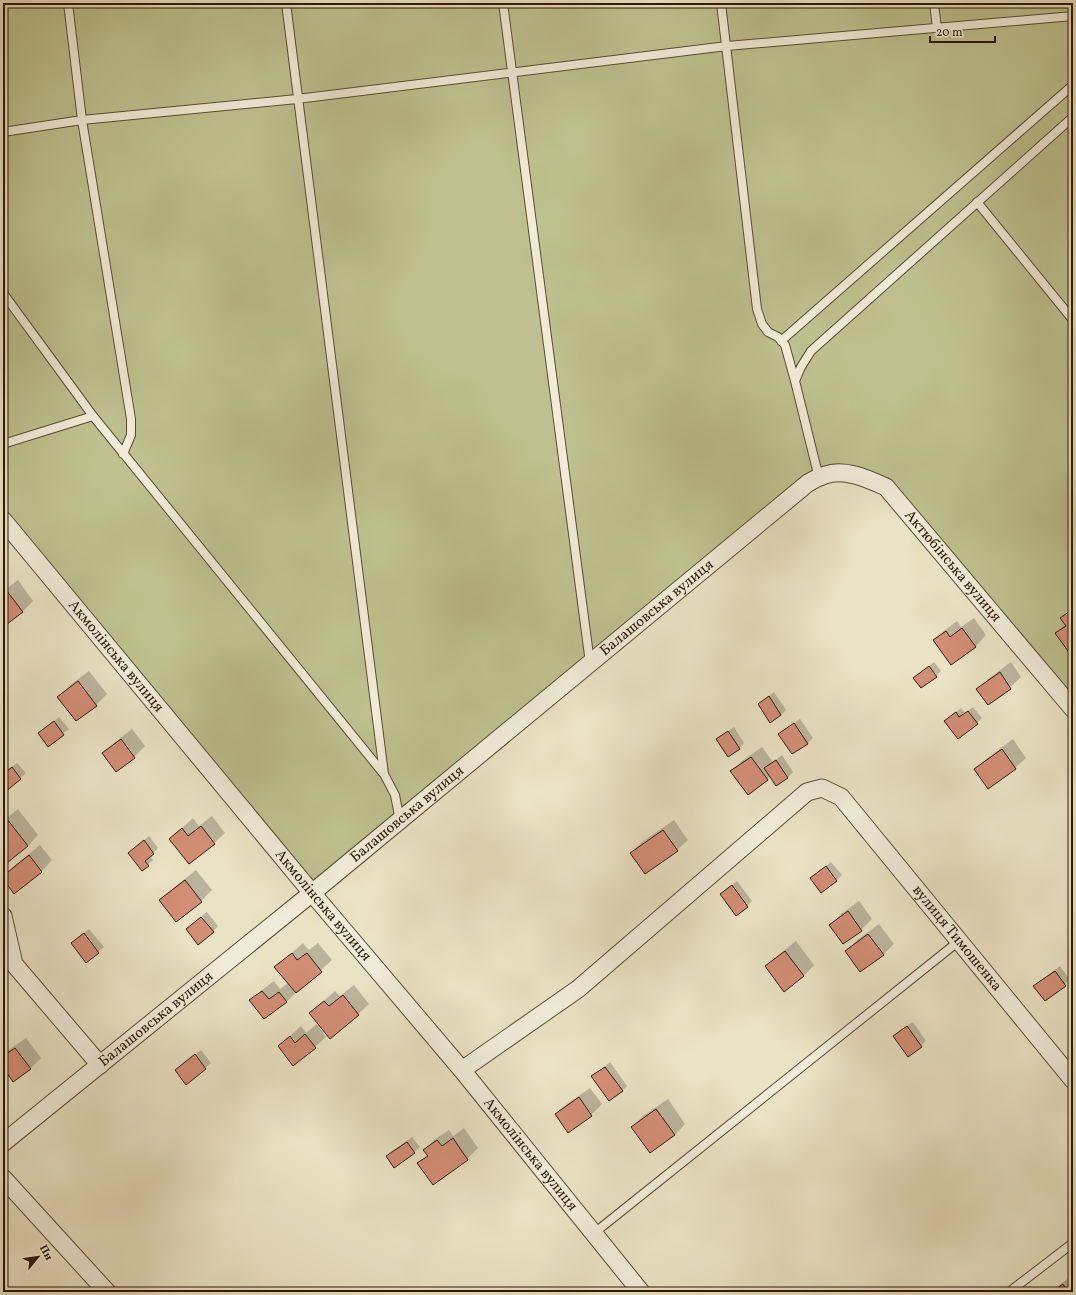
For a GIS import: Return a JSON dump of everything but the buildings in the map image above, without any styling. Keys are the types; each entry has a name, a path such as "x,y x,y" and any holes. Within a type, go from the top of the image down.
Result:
{"street":[{"name":"Актюбінська вулиця","path":"813,480 826,474 843,472 886,487 1073,709"},
{"name":"Балашовська вулиця","path":"3,1143 312,894 813,480"},
{"name":"Акмолінська вулиця","path":"5,526 312,894 462,1070 641,1292"},
{"name":"вулиця Тимошенка","path":"462,1070 578,990 807,792 822,788 841,797 1073,1080"},
{"path":"3,916 14,964 100,1064"},
{"path":"3,1178 107,1292"}],"lane":[{"path":"68,3 82,120 131,419 131,435 123,454"},
{"path":"286,3 384,774"},
{"path":"503,3 511,73 590,663"},
{"path":"721,3 757,309 762,324 768,332 778,337 785,345 789,354 813,480"},
{"path":"934,3 937,28"},
{"path":"3,132 82,120 298,99 727,46 1073,16"},
{"path":"781,341 1073,85"},
{"path":"795,381 801,367 811,352 1073,117"},
{"path":"977,202 1073,320"},
{"path":"3,293 93,416 123,454 384,774 395,794 400,821"},
{"path":"3,444 93,416"},
{"path":"593,1234 959,941"},
{"path":"1009,1292 1073,1243"}],"green space":[{"path":"3,3 1073,3 1073,709 886,487 826,474 312,893 3,520"}]}
